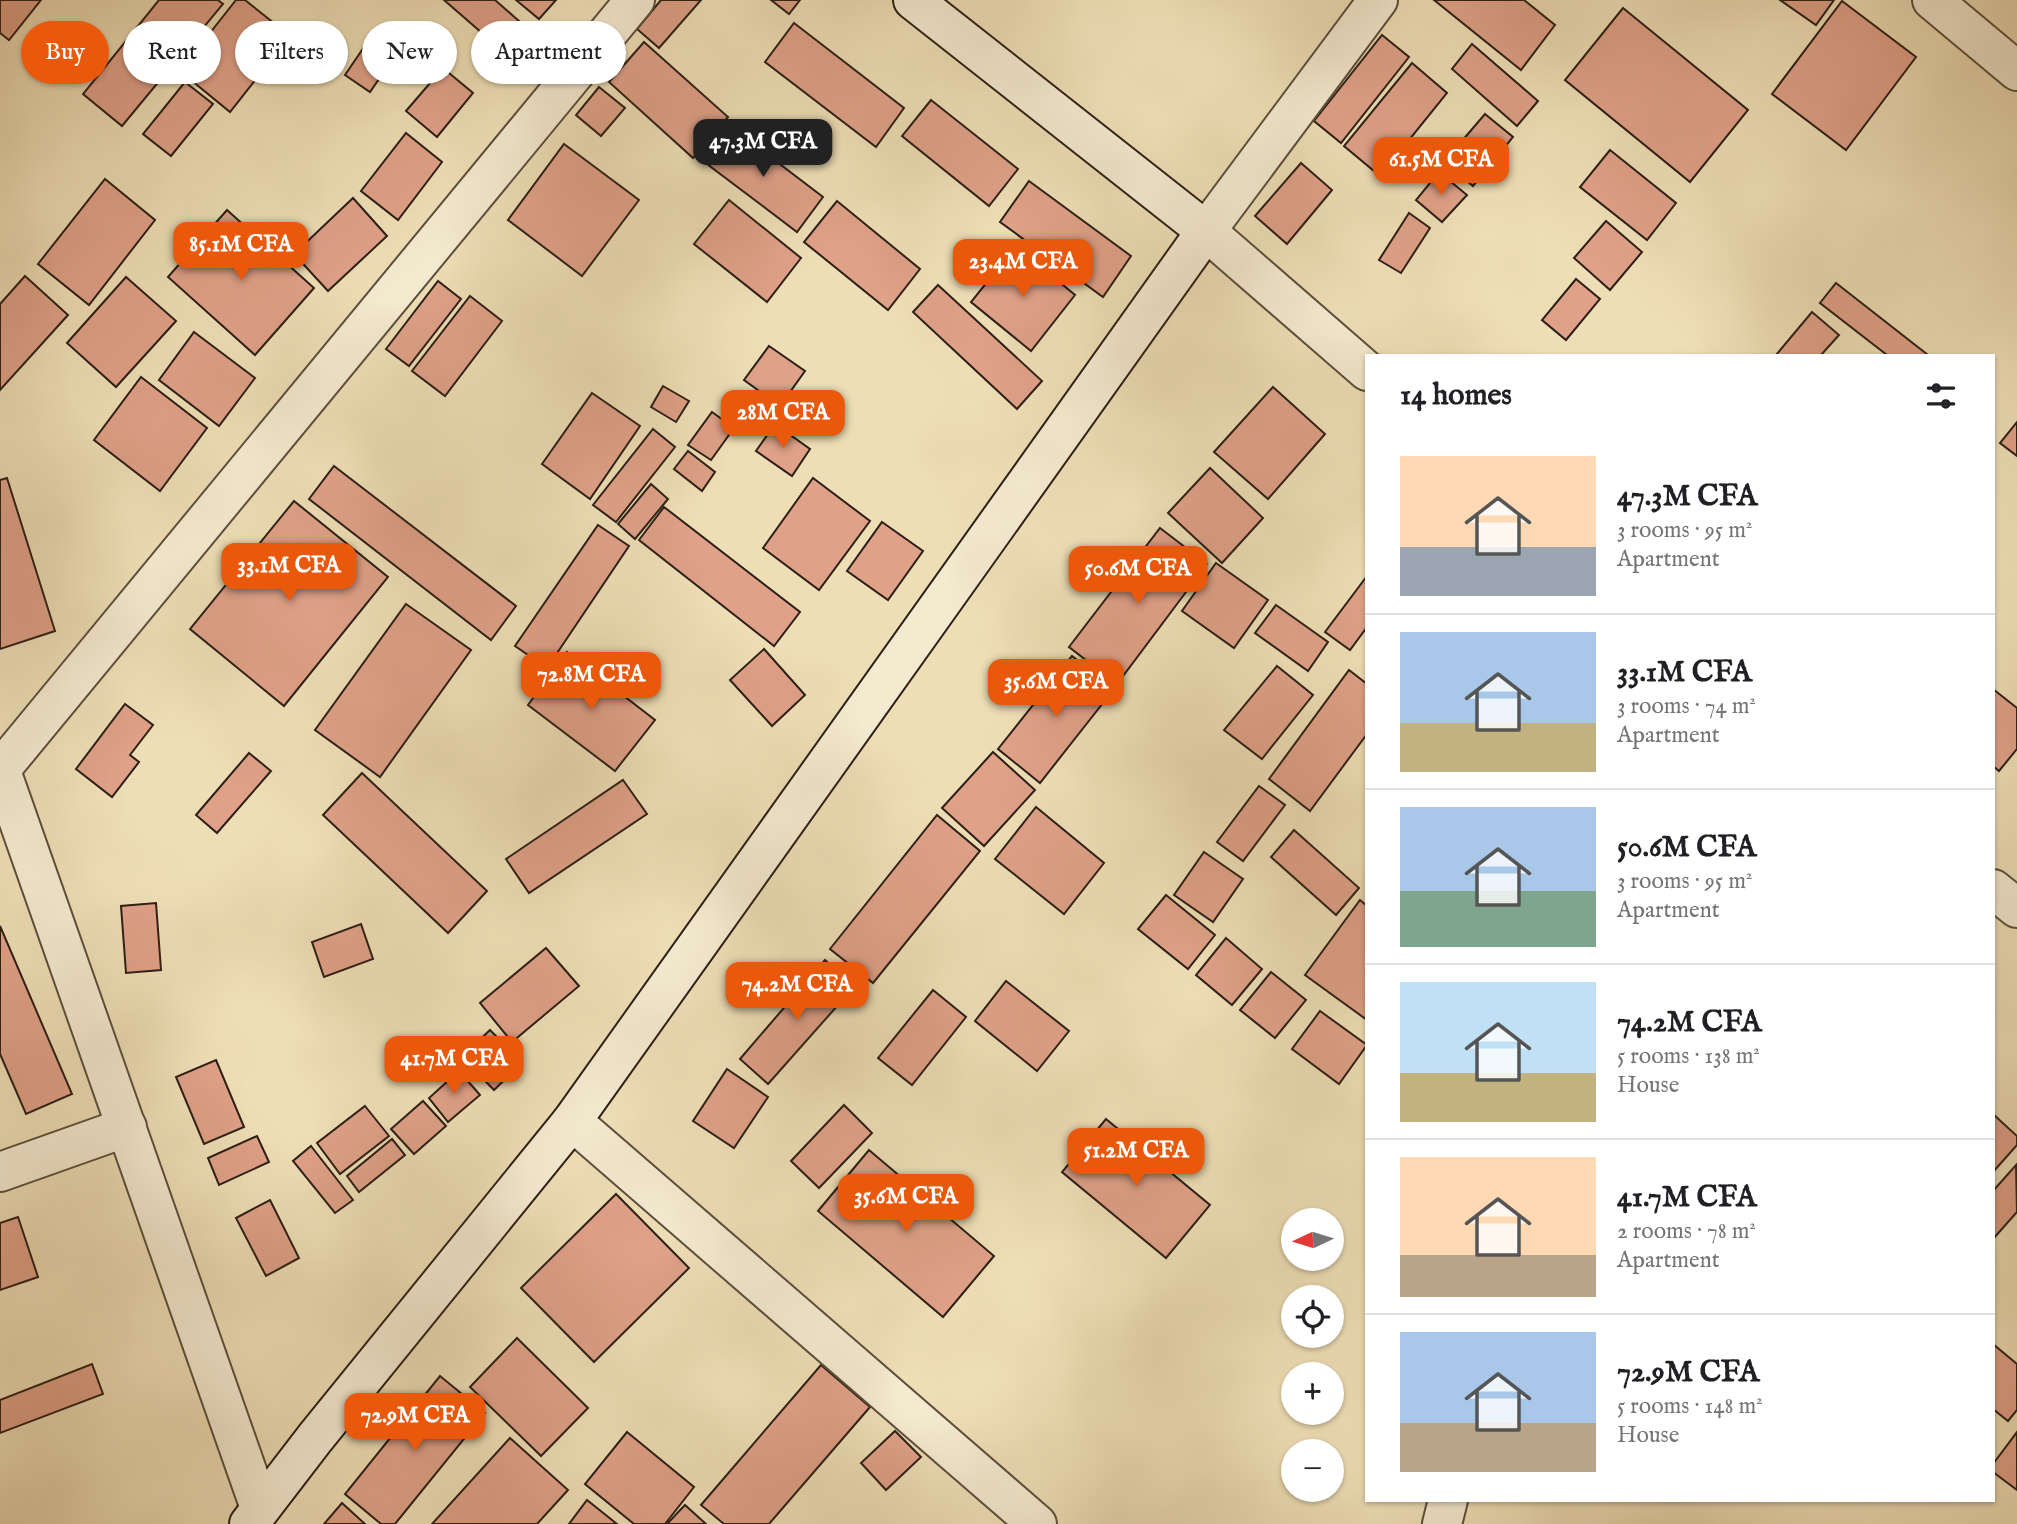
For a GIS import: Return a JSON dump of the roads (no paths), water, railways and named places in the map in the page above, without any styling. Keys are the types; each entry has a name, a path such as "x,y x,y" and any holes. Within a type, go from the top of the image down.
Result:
{"street":[{"path":"255,1516 127,1127 0,768 635,0"},
{"path":"914,0 1206,231 1365,369"},
{"path":"255,1516 572,1121 1206,231 1378,0"},
{"path":"1932,0 2017,71"},
{"path":"1995,891 2017,908"},
{"path":"572,1121 1037,1524"},
{"path":"0,1172 127,1127"},
{"path":"1442,1524 1448,1502"}]}
